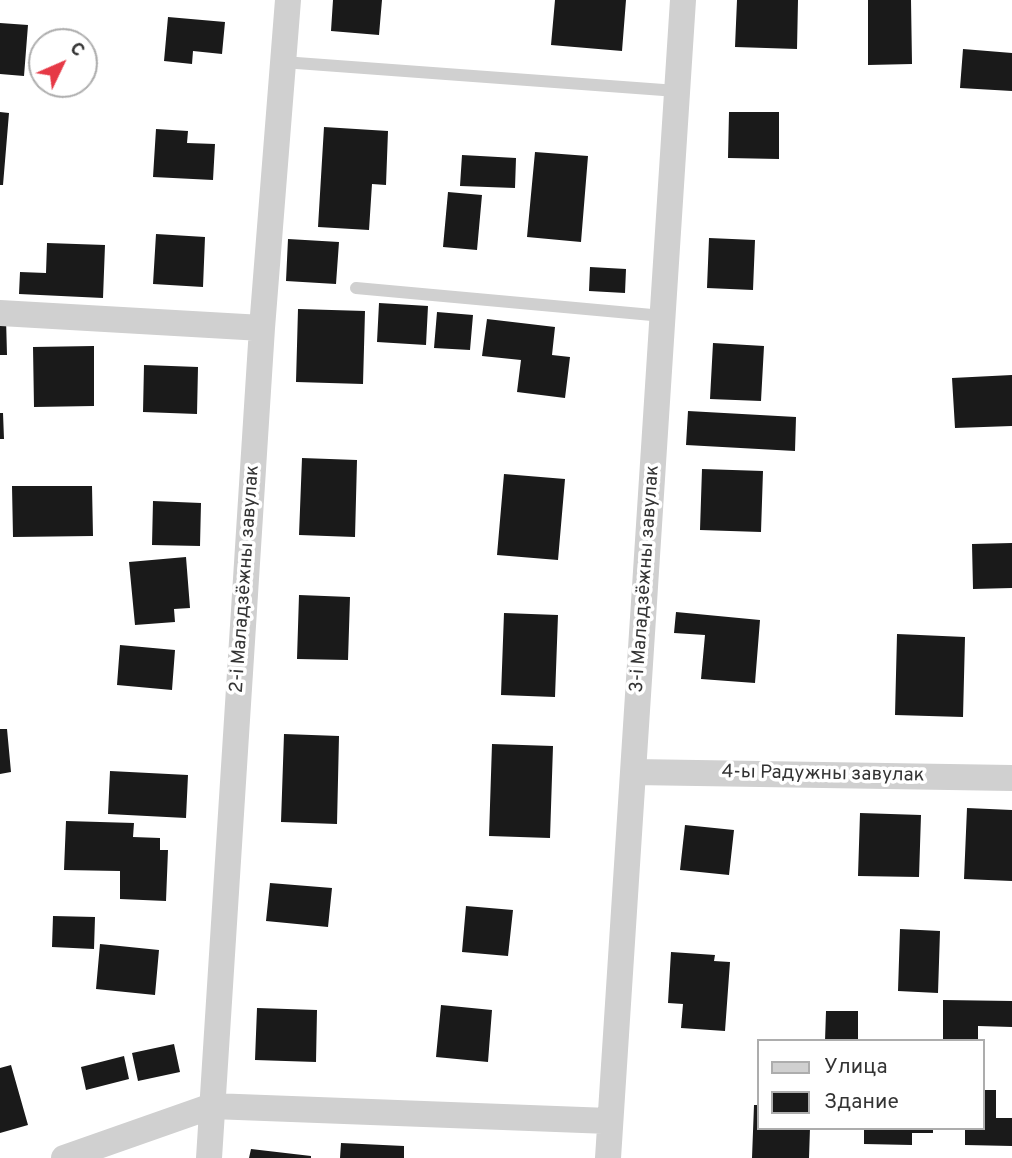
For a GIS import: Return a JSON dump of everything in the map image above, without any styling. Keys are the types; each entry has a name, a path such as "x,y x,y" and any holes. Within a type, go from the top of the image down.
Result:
{"street":[{"name":"2-і Маладзёжны завулак","path":"209,1158 262,328 288,0"},
{"name":"3-і Маладзёжны завулак","path":"608,1158 682,0"},
{"path":"0,313 262,328"},
{"name":"4-ы Радужны завулак","path":"634,772 1012,778"},
{"path":"64,1158 212,1106 609,1121"}],"lane":[{"path":"284,62 677,91"},
{"path":"356,288 663,316"}],"building":[{"path":"333,0 382,0 379,35 331,31"},
{"path":"555,0 626,0 622,51 551,45"},
{"path":"737,0 798,0 797,49 735,47"},
{"path":"868,0 911,0 912,64 868,65"},
{"path":"168,17 225,22 222,54 193,51 192,64 164,61"},
{"path":"0,23 28,25 24,76 0,74"},
{"path":"963,49 1012,53 1012,91 960,88"},
{"path":"0,112 9,113 3,185 0,185"},
{"path":"729,112 779,112 779,159 728,158"},
{"path":"324,127 388,131 386,185 372,184 369,230 318,227"},
{"path":"156,129 188,131 187,143 215,144 213,180 153,177"},
{"path":"535,152 588,156 581,242 527,237"},
{"path":"462,155 516,158 515,188 460,186"},
{"path":"448,192 482,195 477,250 443,247"},
{"path":"156,234 205,237 203,287 153,284"},
{"path":"709,238 755,240 753,290 707,288"},
{"path":"288,239 339,242 336,284 286,281"},
{"path":"47,243 105,245 103,298 19,294 20,272 46,273"},
{"path":"590,267 626,269 625,293 589,291"},
{"path":"379,303 428,306 426,345 377,342"},
{"path":"298,309 365,311 363,384 296,382"},
{"path":"437,312 473,315 470,350 434,348"},
{"path":"0,318 6,318 7,355 0,355"},
{"path":"487,319 555,327 552,355 570,357 565,398 517,392 521,360 482,356"},
{"path":"713,343 764,346 761,401 710,399"},
{"path":"94,346 94,406 34,407 33,347"},
{"path":"144,365 198,367 197,414 143,412"},
{"path":"1012,375 1012,426 955,428 952,378"},
{"path":"688,411 796,417 795,451 686,445"},
{"path":"0,413 3,413 4,439 0,439"},
{"path":"302,458 357,460 355,537 299,535"},
{"path":"702,469 763,471 761,532 700,530"},
{"path":"504,474 565,479 558,560 497,555"},
{"path":"12,486 92,486 93,536 13,537"},
{"path":"153,501 201,503 200,546 152,545"},
{"path":"1012,543 1012,588 973,589 972,544"},
{"path":"186,557 190,608 174,609 175,622 135,625 129,562"},
{"path":"299,595 350,597 348,660 297,659"},
{"path":"676,612 760,620 755,683 701,679 705,635 674,633"},
{"path":"504,613 558,615 555,697 501,695"},
{"path":"897,634 965,637 963,717 895,715"},
{"path":"120,645 175,650 172,690 117,685"},
{"path":"0,729 7,729 11,772 0,774"},
{"path":"284,734 339,736 337,824 281,822"},
{"path":"492,744 553,746 550,838 489,836"},
{"path":"110,771 188,775 186,818 108,814"},
{"path":"967,808 1012,810 1012,881 964,879"},
{"path":"860,813 921,815 919,877 858,876"},
{"path":"66,821 134,823 133,837 160,838 160,850 168,850 166,901 120,899 120,871 64,870"},
{"path":"685,825 734,830 729,875 680,870"},
{"path":"270,883 332,888 328,927 266,921"},
{"path":"466,906 513,910 508,956 462,952"},
{"path":"53,916 95,917 94,949 52,947"},
{"path":"900,929 940,931 938,993 898,991"},
{"path":"100,944 159,950 155,995 96,989"},
{"path":"671,952 715,955 714,961 730,962 725,1031 681,1028 683,1004 668,1003"},
{"path":"943,1000 1012,1001 1012,1027 978,1026 978,1039 943,1039"},
{"path":"441,1005 492,1010 488,1062 436,1057"},
{"path":"257,1008 317,1010 316,1062 255,1060"},
{"path":"826,1011 858,1011 858,1039 825,1039"},
{"path":"174,1044 180,1072 138,1081 132,1053"},
{"path":"124,1056 129,1079 86,1090 81,1067"},
{"path":"11,1065 28,1125 0,1133 0,1068"},
{"path":"984,1090 996,1090 996,1118 1012,1118 1012,1146 965,1145 965,1130 984,1130"},
{"path":"754,1105 757,1105 757,1130 810,1130 809,1158 752,1158"},
{"path":"864,1130 933,1130 933,1133 912,1133 912,1145 864,1144"},
{"path":"341,1143 404,1146 404,1158 340,1158"},
{"path":"251,1149 311,1156 311,1158 249,1158"}]}
